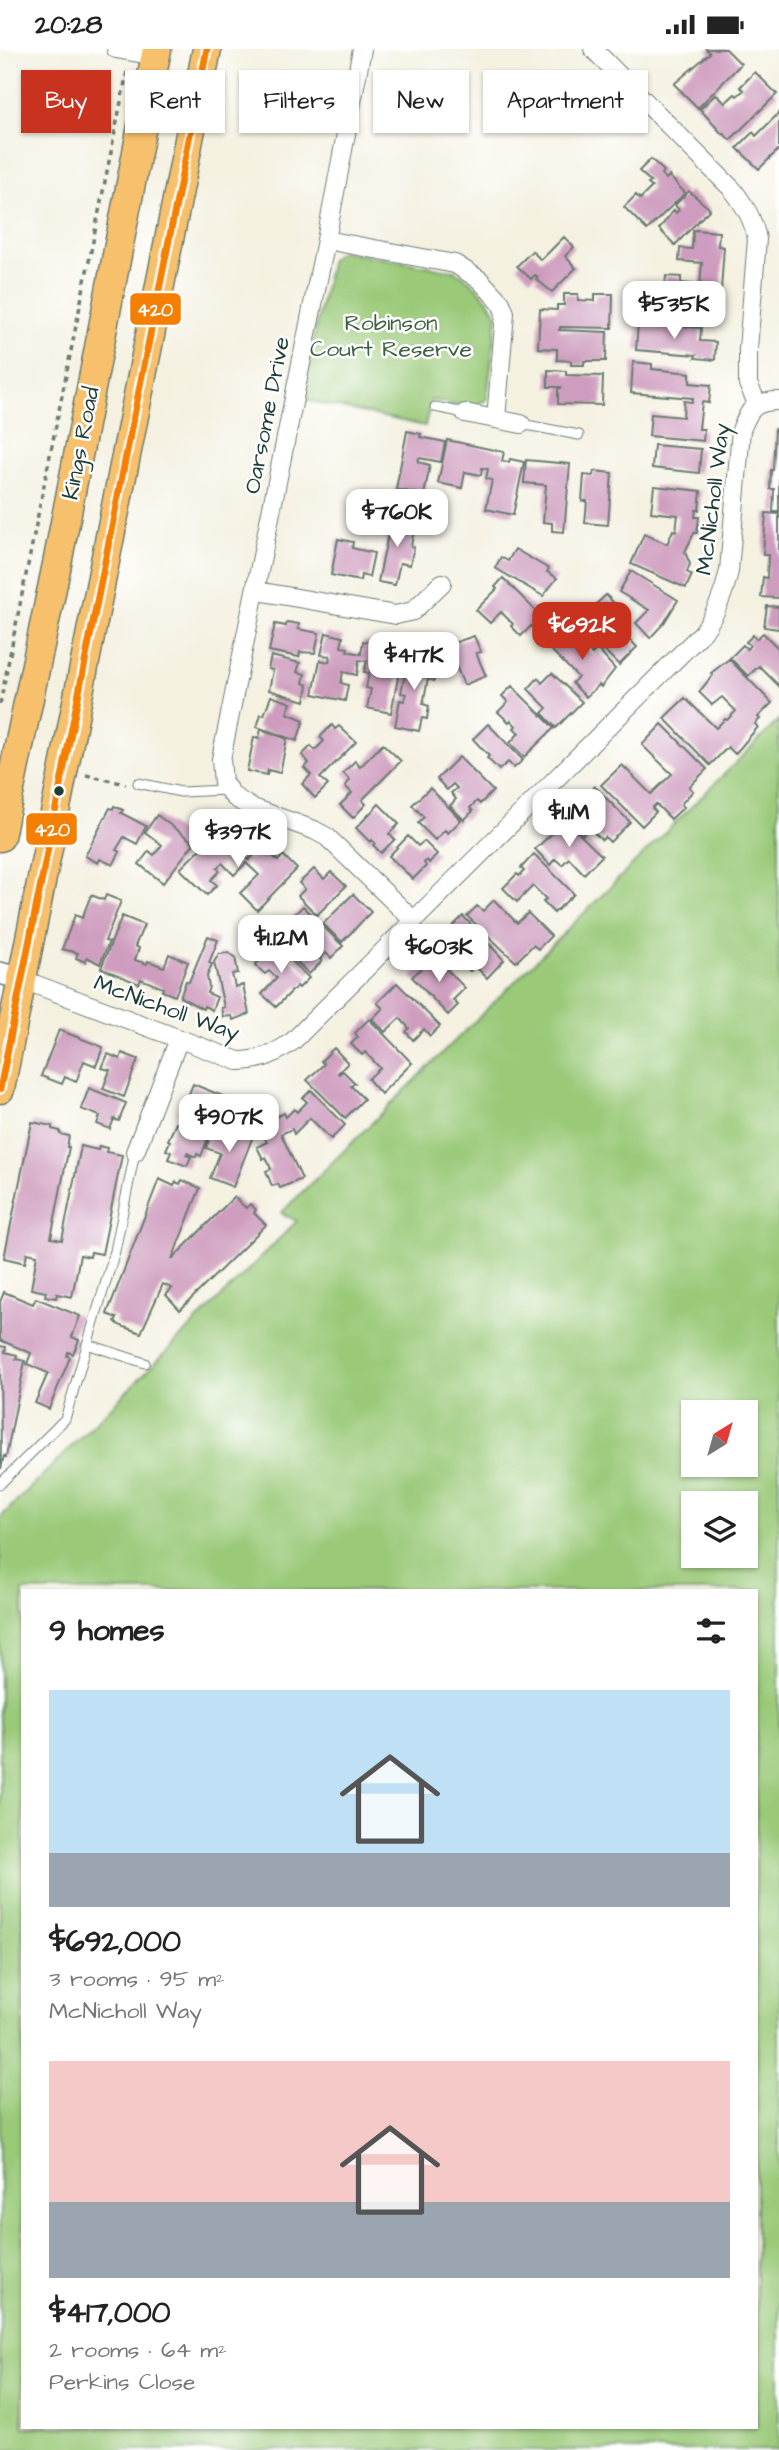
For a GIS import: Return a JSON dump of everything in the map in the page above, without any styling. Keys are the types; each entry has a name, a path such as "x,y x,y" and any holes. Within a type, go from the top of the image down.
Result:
{"main road":[{"name":"Kings Road","path":"0,1090 10,976 63,768 207,49"},
{"name":"Kings Road","path":"0,837 59,551 140,52"}],"street":[{"name":"Oarsome Drive","path":"226,790 220,771 221,759 257,591 362,49"},
{"path":"593,49 733,190 746,206 753,221 757,239 748,349 748,384 757,403"},
{"path":"326,240 454,264 480,280 501,303 505,313 496,419"},
{"name":"McNicholl Way","path":"10,976 238,1061 267,1058 293,1041 703,632 715,614 729,571 741,430 748,413 757,403 779,401"},
{"path":"466,413 521,424"},
{"path":"257,591 396,615 413,611 442,583"},
{"path":"226,790 250,807 327,837 414,921"},
{"path":"135,1152 178,1039"}],"lane":[{"path":"435,407 466,413"},
{"path":"521,424 579,435"},
{"path":"138,783 181,792 226,790"},
{"path":"0,1484 65,1419 115,1251 135,1152"},
{"path":"88,1344 145,1363"}],"path":[{"path":"0,704 140,52"},
{"path":"63,768 125,784 138,783"}],"green space":[{"name":"Robinson Court Reserve","path":"340,251 455,271 479,291 497,316 487,399 467,406 431,400 425,426 300,399 331,259"},
{"path":"779,720 779,2450 0,2450 0,1518 297,1221 281,1213"}],"building":[{"path":"706,49 726,49 741,64 698,108 674,84 710,53"},
{"path":"755,72 777,94 730,140 700,109 716,94 725,103 735,94 737,96 744,90 740,87"},
{"path":"779,113 779,149 759,169 737,148 753,132 756,136"},
{"path":"651,159 664,171 661,174 666,179 669,176 685,193 647,230 624,207 636,195 640,199 652,187 648,184 651,182 639,171"},
{"path":"689,191 710,209 675,245 659,229 674,210 676,213 679,210 675,205"},
{"path":"693,230 719,232 718,246 724,247 721,290 716,290 716,316 694,314 694,311 647,307 649,283 665,285 666,276 681,277 681,283 700,285 702,263 679,261 680,248 692,249"},
{"path":"564,237 574,247 565,256 576,268 552,292 536,279 538,277 535,275 531,279 517,266 532,251 541,260"},
{"path":"564,294 578,294 578,300 595,301 595,294 613,294 612,328 560,327 558,330 607,332 606,361 584,361 584,365 571,365 571,361 557,360 557,349 538,348 540,309 557,310 557,305 564,305"},
{"path":"638,323 701,328 700,341 716,342 715,360 695,358 696,355 636,350"},
{"path":"633,362 652,364 652,369 690,373 690,383 711,385 709,403 702,402 699,429 704,429 703,441 649,436 651,414 683,417 684,401 692,402 693,398 631,393"},
{"path":"548,370 566,371 566,375 603,376 602,405 558,404 558,389 562,387 548,387"},
{"path":"775,429 779,430 779,512 773,512 774,489 770,489"},
{"path":"407,431 421,434 420,437 445,442 441,462 419,458 418,462 430,465 424,495 396,489"},
{"path":"447,440 504,452 502,461 509,462 510,459 524,462 513,515 486,509 492,480 486,479 488,469 482,468 481,475 465,472 462,488 438,483"},
{"path":"654,445 701,449 699,473 652,468"},
{"path":"526,460 570,464 564,532 552,531 552,523 543,522 546,485 524,483"},
{"path":"594,471 612,473 608,525 585,523 587,501 582,501 584,475 593,476"},
{"path":"654,486 701,491 699,510 696,510 695,517 699,517 697,533 694,533 685,552 690,564 687,572 692,575 686,588 631,564 644,534 667,544 673,530 676,531 678,515 651,512"},
{"path":"766,513 779,514 779,598 761,597 763,577 767,578 768,555 763,555"},
{"path":"401,516 416,519 410,565 400,563 395,585 378,582 391,520 400,522"},
{"path":"338,539 353,542 352,548 374,553 369,577 361,575 360,581 331,575"},
{"path":"515,549 549,569 547,572 557,578 543,596 495,568 501,557 508,561"},
{"path":"631,571 678,600 664,623 650,638 636,623 649,610 619,592"},
{"path":"503,578 544,619 521,636 501,612 490,623 476,610 497,589 495,587"},
{"path":"606,595 621,610 614,616 621,623 619,625 626,633 624,634 637,647 619,665 582,628 598,612 593,607"},
{"path":"767,606 779,607 779,629 764,627"},
{"path":"287,622 299,624 298,629 319,633 315,653 300,652 299,657 269,651 275,624 286,626"},
{"path":"566,628 592,654 597,649 615,669 601,687 599,685 586,697 572,683 578,677 547,646"},
{"path":"326,633 343,637 341,647 348,648 347,651 361,654 363,641 381,645 378,656 387,658 388,654 402,657 391,713 367,708 371,689 366,688 369,673 364,672 367,661 359,660 357,675 343,672 341,683 348,685 345,701 313,694 320,660 329,662 330,656 321,655"},
{"path":"763,633 779,649 779,686 759,666 748,676 730,658 743,645 747,649 750,645 746,642 753,635 756,639"},
{"path":"474,636 481,652 476,653 486,676 464,685 447,645"},
{"path":"406,649 423,652 420,669 435,672 434,681 428,679 423,704 429,706 427,719 422,718 419,731 395,726 400,700 404,701 406,694 401,693 406,669 402,668"},
{"path":"271,656 300,663 297,672 305,674 303,683 308,685 305,701 269,690 273,670 268,669"},
{"path":"729,659 772,703 758,717 760,719 755,724 758,727 735,754 728,747 710,765 664,718 685,698 716,728 727,720 736,711 722,697 712,705 699,692 713,675 711,673"},
{"path":"552,673 582,702 556,728 542,713 547,708 528,689 538,678 542,683"},
{"path":"512,686 554,728 524,757 510,743 519,733 514,728 516,726 498,712 508,702 502,696"},
{"path":"271,696 291,703 287,713 304,720 297,741 257,727"},
{"path":"488,724 523,760 514,768 508,762 499,770 473,739"},
{"path":"662,724 707,769 689,787 693,791 681,804 684,807 671,819 656,804 652,808 656,812 642,826 601,785 622,765 651,794 672,774 642,745"},
{"path":"332,725 335,729 339,726 356,742 320,778 328,785 315,798 302,784 311,775 304,768 309,763 302,755 311,746 315,750 324,741 320,737"},
{"path":"261,729 287,739 280,773 268,770 267,775 247,771 254,737 259,738"},
{"path":"383,744 401,761 362,800 366,804 353,818 340,805 352,793 345,786 350,780 343,773 355,761 360,767"},
{"path":"459,757 493,791 480,804 477,801 470,808 473,811 464,820 450,806 456,799 451,793 457,788 453,784 447,790 437,779"},
{"path":"594,786 630,822 610,842 605,837 602,840 593,832 597,828 593,825 582,835 568,821 579,810 577,808"},
{"path":"430,788 461,820 448,833 445,830 435,840 418,823 424,817 412,805"},
{"path":"379,804 399,824 389,834 395,839 381,853 372,840 370,842 356,828"},
{"path":"114,806 123,810 121,813 146,826 137,844 124,837 116,850 120,852 113,865 100,859 98,863 85,856 110,808 113,809"},
{"path":"157,815 194,843 163,883 139,864 149,851 154,855 162,845 145,832"},
{"path":"566,821 602,856 584,874 569,858 562,865 555,859 550,865 535,849"},
{"path":"219,830 249,860 263,846 278,861 283,855 297,869 257,910 240,893 259,875 246,863 234,875 222,863 217,868 220,871 211,880 217,885 207,895 180,869"},
{"path":"408,836 418,846 424,841 437,854 429,863 427,860 424,863 426,866 413,879 389,856"},
{"path":"534,854 574,894 554,913 543,902 546,899 533,886 517,902 503,888 524,871 521,868"},
{"path":"314,869 324,879 331,872 346,886 317,915 298,896 305,889 299,883"},
{"path":"353,894 371,912 342,942 323,924"},
{"path":"91,895 104,900 106,895 121,901 105,941 109,942 100,964 87,957 85,962 76,958 78,953 62,949 75,915 82,918"},
{"path":"494,900 517,923 528,913 551,936 538,949 533,945 516,962 467,916 477,906 483,911"},
{"path":"303,906 343,946 331,958 326,953 309,974 295,960 307,947 295,934 288,942 277,932"},
{"path":"122,916 144,925 135,946 139,948 135,960 164,967 169,954 188,962 175,996 141,979 139,984 101,968"},
{"path":"463,916 504,960 487,978 475,966 470,971 455,956 447,963 431,948"},
{"path":"208,936 218,940 207,976 207,993 217,997 212,1010 204,1006 203,1009 180,997"},
{"path":"276,945 309,978 276,1007 262,994 277,978 269,971 265,974 255,965"},
{"path":"228,953 235,957 238,973 232,974 235,987 243,985 249,1014 233,1020 232,1016 223,1017 221,1008 224,1007 214,962 219,954"},
{"path":"434,956 465,988 453,1000 458,1005 448,1015 412,977"},
{"path":"397,983 440,1026 430,1036 424,1029 413,1040 406,1032 409,1028 400,1018 385,1032 372,1019 383,1008 377,1003"},
{"path":"369,1019 412,1063 381,1094 368,1079 380,1068 365,1052 362,1055 351,1044 358,1037 355,1033"},
{"path":"59,1030 103,1047 96,1066 84,1061 76,1082 65,1077 62,1084 41,1076"},
{"path":"334,1048 348,1063 338,1073 343,1071 355,1083 351,1086 364,1099 345,1118 307,1080 324,1064 321,1061"},
{"path":"122,1053 138,1059 124,1097 103,1089 110,1070 102,1068 108,1054 120,1059"},
{"path":"193,1084 225,1097 218,1116 209,1113 204,1126 177,1113 182,1099 186,1101"},
{"path":"89,1088 126,1103 119,1121 114,1119 110,1129 97,1124 100,1116 81,1109"},
{"path":"311,1090 345,1125 331,1139 310,1118 294,1134 292,1129 281,1134 302,1179 280,1188 278,1184 272,1186 266,1171 271,1169 266,1157 263,1159 257,1147 267,1142 264,1136 273,1133 268,1121 284,1113 286,1117 294,1109 297,1112 307,1102 303,1098"},
{"path":"32,1122 52,1126 52,1129 60,1131 60,1134 69,1136 51,1238 62,1240 81,1146 98,1150 99,1146 107,1148 106,1152 122,1155 102,1254 91,1252 90,1257 80,1255 72,1297 57,1294 56,1298 45,1296 46,1292 31,1289 37,1255 27,1253 25,1263 4,1258"},
{"path":"176,1123 209,1136 201,1156 187,1153 186,1155 191,1157 187,1166 168,1159 171,1152 166,1150 170,1141 168,1140"},
{"path":"233,1128 253,1136 233,1187 210,1178 220,1153 206,1148 213,1129 230,1136"},
{"path":"159,1179 174,1186 182,1180 200,1188 172,1259 234,1197 246,1208 250,1204 256,1210 254,1213 266,1225 180,1310 166,1295 172,1288 163,1284 141,1333 119,1325 115,1321 117,1318 107,1314"},
{"path":"4,1292 33,1304 36,1298 80,1316 72,1337 79,1340 73,1354 68,1352 67,1356 70,1357 49,1409 35,1403 48,1373 27,1364 31,1353 0,1340 0,1302"},
{"path":"0,1346 6,1347 5,1352 17,1355 16,1359 25,1361 6,1457 4,1456 1,1469"}],"transit line":[{"name":"420","path":"0,1089 207,49"}]}
